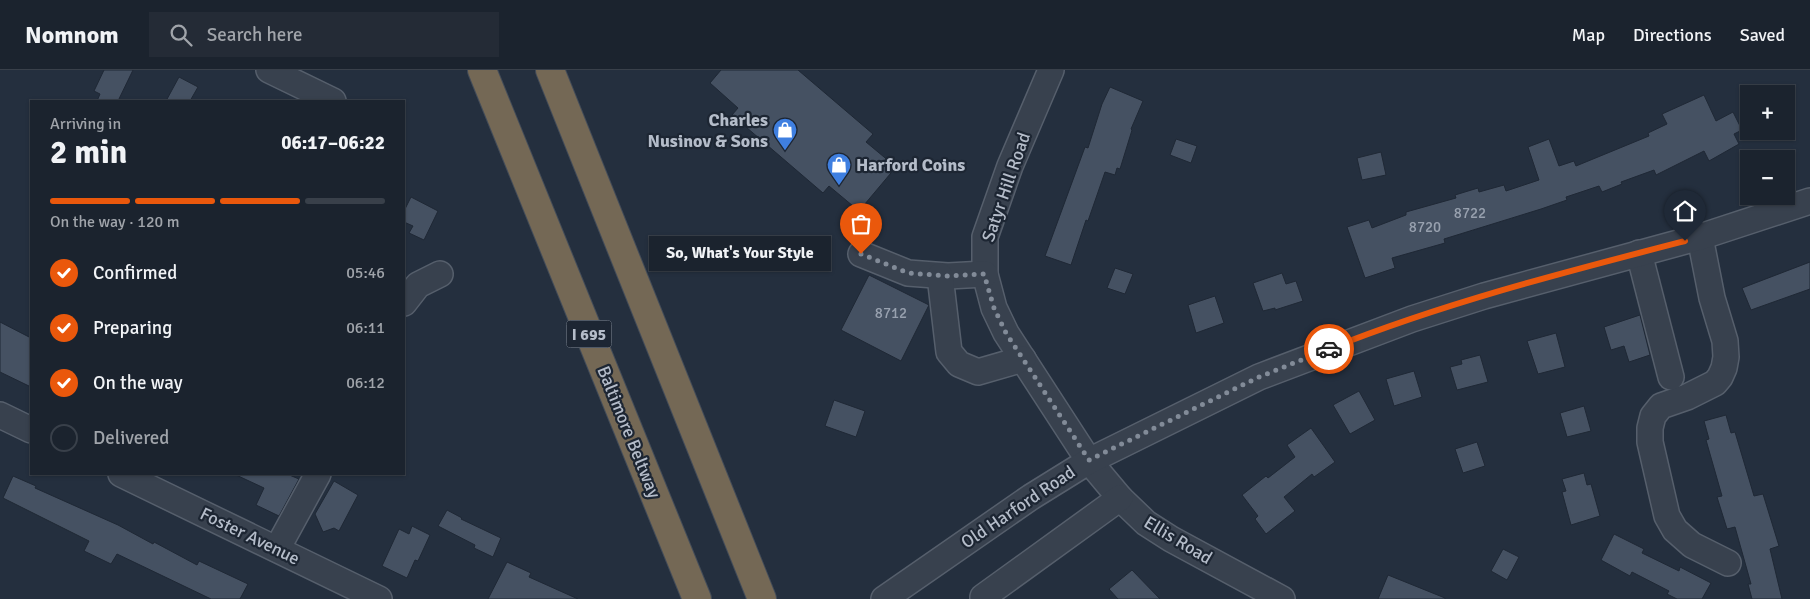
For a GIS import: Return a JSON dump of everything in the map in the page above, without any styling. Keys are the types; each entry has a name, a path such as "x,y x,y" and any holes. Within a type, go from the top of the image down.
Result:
{"highway":[{"name":"Baltimore Beltway","path":"482,70 696,599"},
{"path":"550,70 762,599"}],"street":[{"path":"269,70 331,100"},
{"name":"Satyr Hill Road","path":"1051,70 1010,166 985,237 984,274 994,308 1006,333 1089,460"},
{"name":"Old Harford Road","path":"884,599 1031,497 1089,460 1259,377 1412,319 1475,299 1700,237 1810,201"},
{"path":"1700,237 1712,298 1726,342 1724,368 1715,383 1687,397 1661,406 1653,416 1650,428 1650,442 1667,516 1675,530 1692,545 1728,563"},
{"path":"1638,253 1671,377"},
{"path":"861,254 908,273 940,276 984,274"},
{"path":"405,302 418,285 440,274"},
{"path":"940,276 949,352 959,364 978,372 1023,359"},
{"path":"0,415 30,430"},
{"name":"Ellis Road","path":"1089,460 1120,498 1146,523 1282,599"},
{"name":"Foster Avenue","path":"123,475 379,599"},
{"path":"277,550 317,475"},
{"path":"983,597 1120,498"}],"building":[{"path":"104,70 133,70 118,100 97,100 100,94 94,91"},
{"path":"721,70 798,70 873,134 866,142 896,167 859,211 829,186 823,193 732,115 738,108 710,83"},
{"path":"179,77 198,87 191,100 167,100"},
{"path":"1110,87 1143,101 1131,129 1120,169 1117,168 1115,175 1105,172 1071,265 1045,256 1085,147 1088,148 1102,104"},
{"path":"1704,95 1716,121 1733,112 1740,126 1740,131 1734,134 1739,144 1709,161 1704,151 1656,175 1654,170 1621,182 1622,184 1602,192 1599,186 1566,197 1567,200 1541,209 1444,239 1445,243 1392,258 1395,268 1365,278 1347,227 1369,220 1372,228 1406,215 1406,212 1456,198 1455,195 1478,188 1479,192 1504,185 1506,191 1539,180 1528,147 1549,139 1559,166 1574,161 1576,166 1649,136 1648,133 1667,124 1662,114"},
{"path":"1176,139 1197,146 1191,163 1170,155"},
{"path":"1381,152 1386,175 1362,180 1357,158"},
{"path":"411,197 438,211 424,240 409,233 413,226 405,222 405,209"},
{"path":"1810,262 1810,289 1751,310 1742,288"},
{"path":"1115,268 1133,274 1125,294 1107,288"},
{"path":"1282,273 1286,284 1296,281 1303,301 1275,310 1275,308 1263,311 1253,283"},
{"path":"869,275 929,305 901,361 841,330"},
{"path":"1215,296 1224,323 1196,333 1188,305"},
{"path":"1640,315 1650,355 1629,362 1624,346 1611,350 1604,327"},
{"path":"0,322 30,337 30,387 0,372"},
{"path":"1556,333 1565,367 1538,374 1527,341"},
{"path":"1480,355 1488,382 1457,390 1450,367 1462,364 1461,360"},
{"path":"1414,371 1422,397 1394,406 1386,379"},
{"path":"1359,391 1375,420 1350,434 1333,405"},
{"path":"834,400 865,411 856,437 825,426"},
{"path":"1584,406 1591,431 1567,437 1560,413"},
{"path":"1726,415 1731,433 1735,432 1754,496 1763,494 1779,546 1770,549 1782,599 1752,599 1748,584 1751,584 1735,527 1727,529 1717,497 1722,496 1706,440 1709,439 1704,421"},
{"path":"1311,428 1335,462 1314,477 1312,474 1284,497 1295,511 1266,534 1255,519 1258,516 1242,495 1295,457 1287,445"},
{"path":"1477,442 1485,466 1463,473 1455,449"},
{"path":"1584,473 1587,485 1591,484 1600,516 1571,525 1562,492 1566,491 1562,479"},
{"path":"236,475 289,475 299,479 279,516 256,505 264,488"},
{"path":"13,476 36,486 35,488 118,525 153,544 154,542 197,565 199,561 248,584 240,599 211,599 117,554 111,564 84,551 89,541 3,498"},
{"path":"334,481 358,495 339,531 334,528 323,532 315,514"},
{"path":"447,510 461,519 501,538 493,557 474,548 475,545 438,526"},
{"path":"412,526 430,535 418,561 415,560 407,578 382,566 399,529 409,534"},
{"path":"1614,534 1644,549 1642,553 1679,571 1680,567 1711,583 1702,599 1677,599 1667,594 1669,591 1632,572 1630,576 1601,560"},
{"path":"1503,549 1519,557 1507,580 1491,571"},
{"path":"507,562 531,573 529,577 578,599 488,599"},
{"path":"1132,570 1160,599 1118,599 1109,589"},
{"path":"1388,575 1445,598 1445,599 1378,599"}],"way so far":[{"path":"861,254 908,273 948,276 984,274 994,308 1006,333 1089,460 1259,377 1329,349"}],"place":[{"name":"Charles Nusinov & Sons","path":"785,151"},
{"name":"Harford Coins","path":"839,186"},
{"name":"So, What's Your Style","path":"861,254"}],"route":[{"path":"1329,349 1412,319 1484,296 1685,241"}]}
